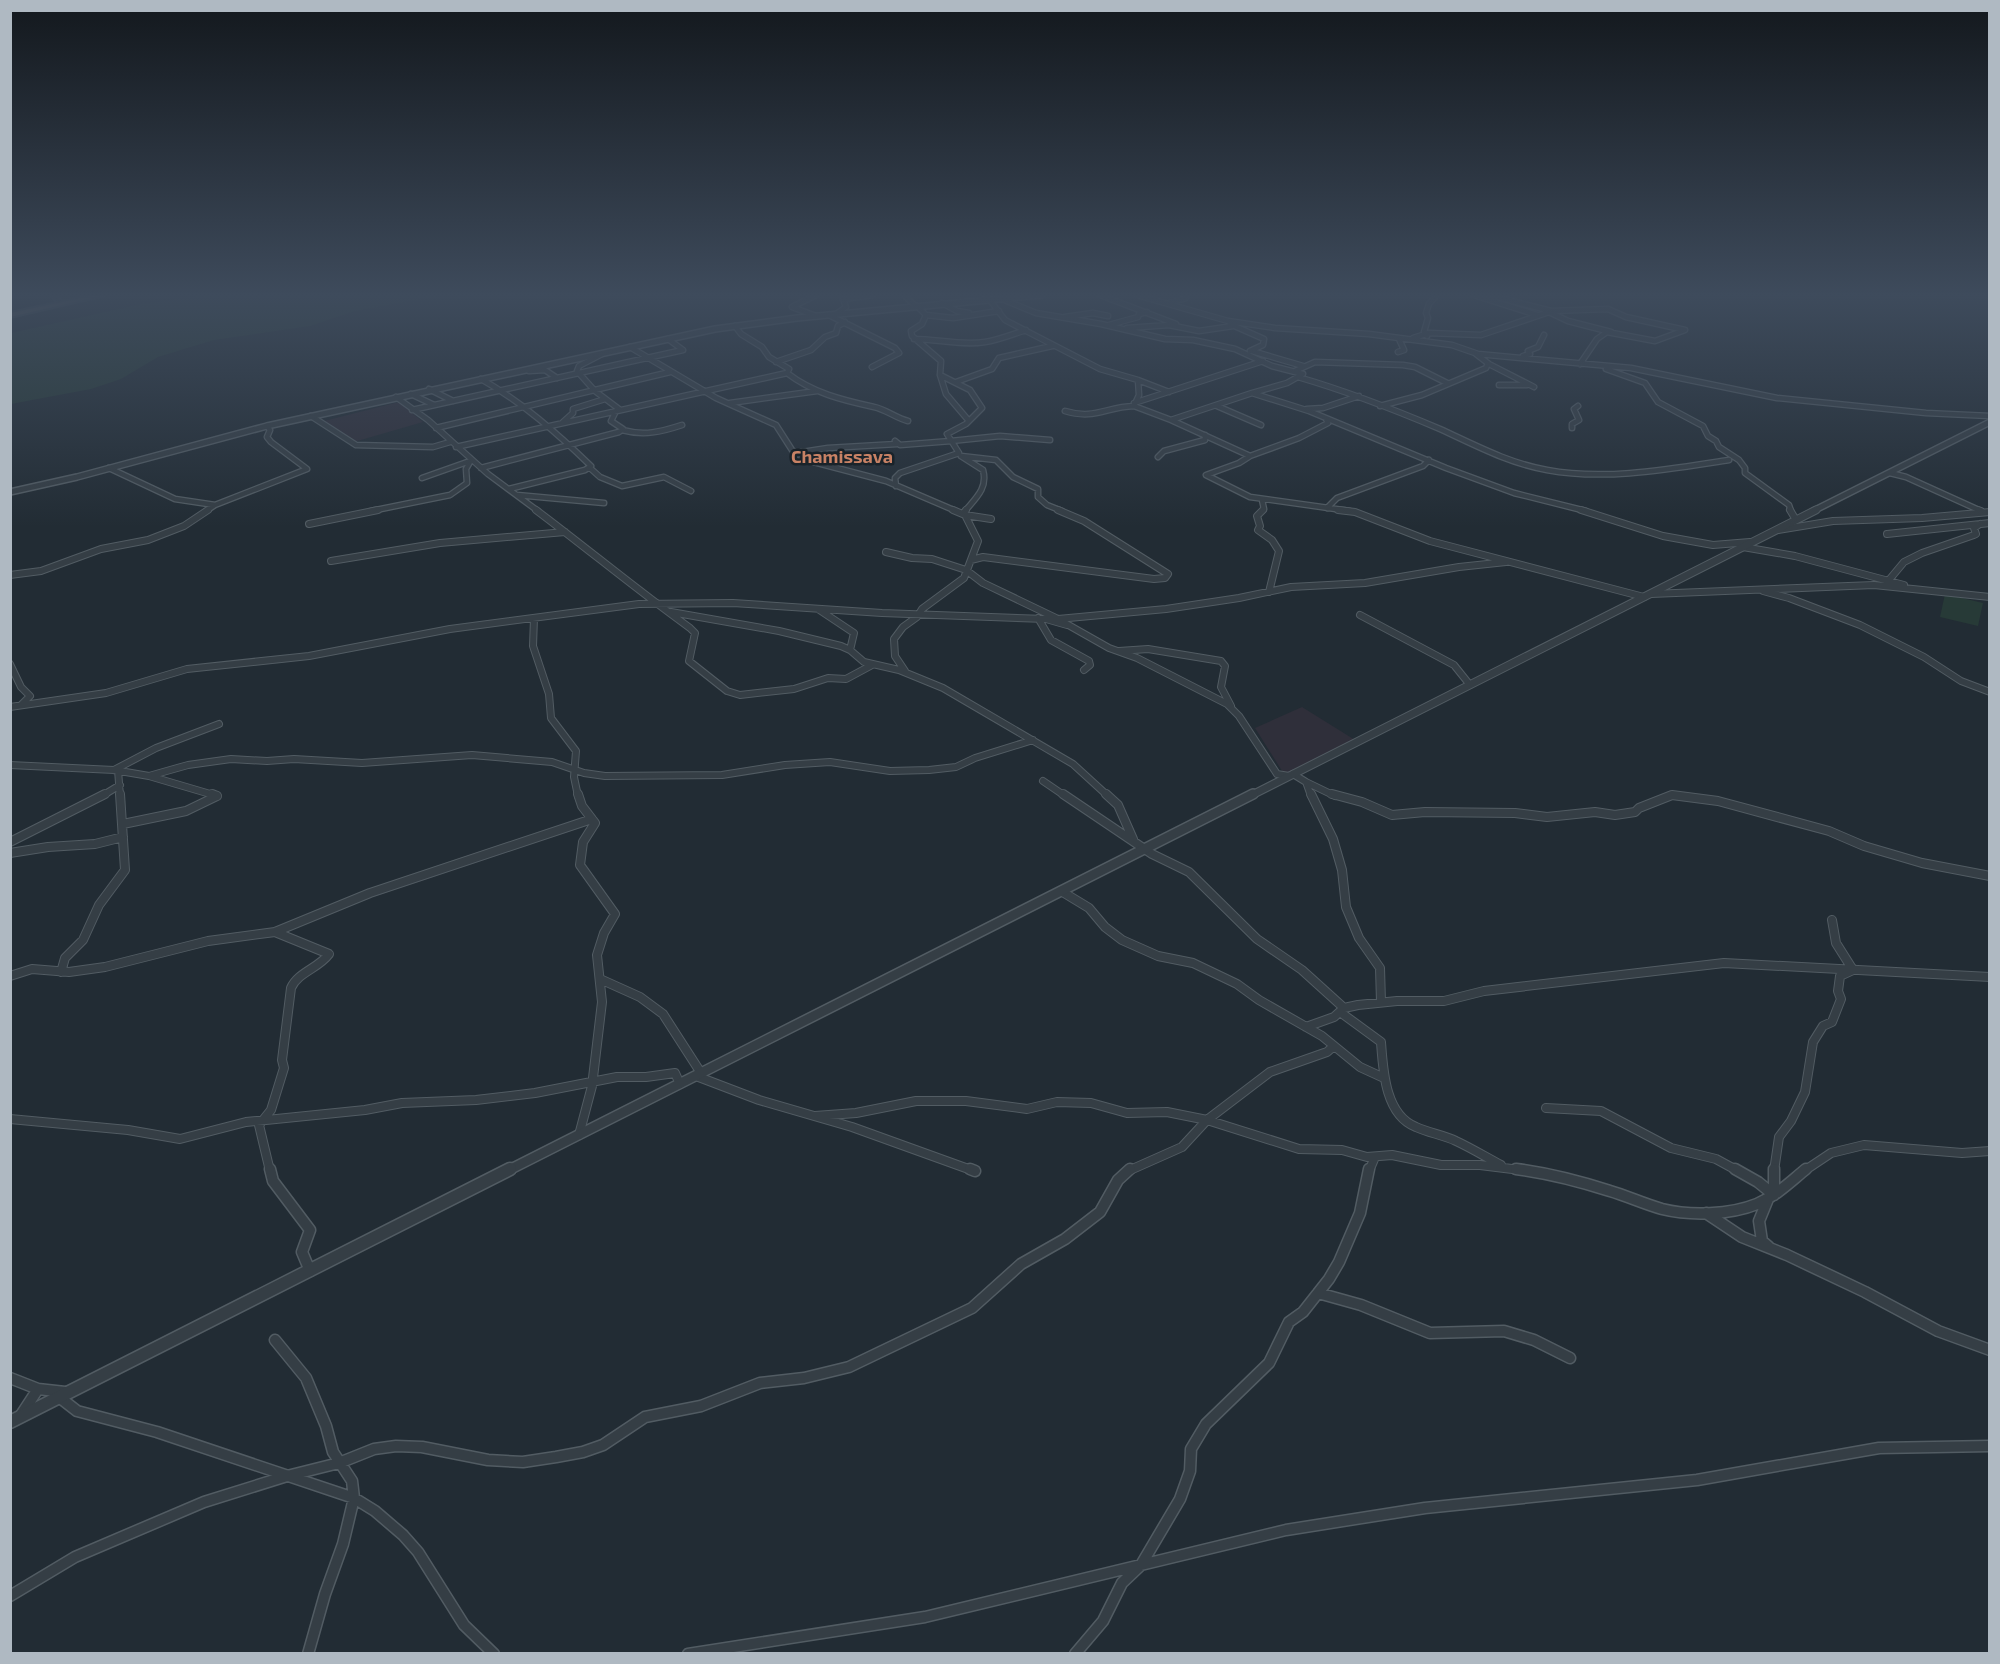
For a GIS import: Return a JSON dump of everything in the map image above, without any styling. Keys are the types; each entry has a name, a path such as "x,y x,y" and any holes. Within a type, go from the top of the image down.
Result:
{"street":[{"path":"10,492 267,426 508,373"},
{"path":"549,373 557,378"},
{"path":"412,410 578,373 618,410"},
{"path":"436,428 667,373"},
{"path":"671,373 776,425 785,441 796,453 810,462 873,477 964,515 991,519"},
{"path":"456,447 787,373 800,383 819,391 853,404 876,407 895,418 908,421"},
{"path":"956,382 984,373"},
{"path":"1113,373 1169,392"},
{"path":"1065,411 1090,417 1115,406 1134,405 1228,373"},
{"path":"1171,420 1303,374 1299,373"},
{"path":"1426,373 1447,383"},
{"path":"1380,406 1416,397 1474,373"},
{"path":"1499,384 1532,386 1506,373"},
{"path":"1618,373 1645,383 1658,402 1704,426 1708,436 1716,441 1719,447 1739,460 1745,473 1790,505 1791,516 1796,520"},
{"path":"1657,373 1772,398 1874,406 1926,413 1989,416"},
{"path":"964,515 980,494 985,479 983,470 960,454 947,434 969,421 982,407 973,393 940,375 939,379 946,394 969,421"},
{"path":"1298,377 1359,396 1452,434 1494,455 1523,465 1550,470 1602,474 1729,460"},
{"path":"481,379 500,390 571,445 600,477 622,486 664,477 691,491"},
{"path":"1134,405 1139,395 1138,380"},
{"path":"429,389 453,401"},
{"path":"728,402 819,391"},
{"path":"1252,393 1304,409 1514,493 1569,506 1657,534 1713,544 1749,545 1889,580 1913,589"},
{"path":"411,394 434,405"},
{"path":"1304,409 1323,408 1359,396"},
{"path":"396,397 436,428 471,461 695,633 689,661 727,691 736,694 794,689 828,678 846,679 872,665"},
{"path":"1772,398 1795,397"},
{"path":"563,422 573,413 573,409 605,399"},
{"path":"1134,405 1250,456"},
{"path":"1213,405 1261,425"},
{"path":"1572,428 1571,424 1580,420 1574,409 1578,406"},
{"path":"618,410 611,421 622,430 634,435 649,435 682,425"},
{"path":"311,416 356,445 433,447 450,442"},
{"path":"1326,419 1328,423 1299,438 1206,475 1243,494 1262,500 1363,514 1430,541 1647,596 1849,585 1989,597"},
{"path":"15,1420 1061,891 1136,854 1149,851 1273,784 1989,422"},
{"path":"10,575 41,571 101,549 148,540 184,526 215,505 307,469 284,455 270,441 266,435 270,430 267,426"},
{"path":"480,468 622,430"},
{"path":"796,453 828,448 951,441 990,435 1030,436 1050,440"},
{"path":"1158,457 1164,451 1204,440 1205,435"},
{"path":"896,486 895,478 900,473 960,454 997,460 1013,477 1038,489 1038,497 1047,505 1084,521 1168,574 1165,578 1154,579 983,557 971,560"},
{"path":"1327,508 1337,498 1423,466 1429,460"},
{"path":"422,478 471,461"},
{"path":"309,524 450,495 467,483 466,469 471,461"},
{"path":"109,468 175,499 215,505"},
{"path":"509,489 590,468"},
{"path":"1890,473 1906,477 1987,512"},
{"path":"516,495 604,503"},
{"path":"1262,500 1264,509 1257,516 1260,526 1258,530 1272,540 1279,551 1269,592"},
{"path":"1776,530 1816,522 1922,518 1987,512"},
{"path":"908,673 898,663 893,647 894,639 922,609 961,581 978,541 964,515"},
{"path":"1887,534 1989,523"},
{"path":"1889,580 1904,562 1922,553 1974,535 1974,528 1980,524"},
{"path":"331,561 440,543 565,532"},
{"path":"1728,545 1749,545"},
{"path":"886,552 912,558 932,559 966,570 983,583 1029,607 1058,619 1117,651 1137,657 1231,706"},
{"path":"1058,619 1166,609 1303,586 1365,583 1459,567 1509,562"},
{"path":"1757,590 1789,598 1860,625 1924,657 1961,681 1989,692"},
{"path":"10,707 106,693 187,669 324,654 450,629 657,604 733,603 918,615 1039,619 1067,625"},
{"path":"1029,607 1051,640 1089,661 1090,665 1084,670"},
{"path":"817,609 851,630 854,637 850,650"},
{"path":"666,610 779,631 850,650 864,662 908,673 943,688 1073,764 1118,805 1133,839"},
{"path":"1360,615 1454,665 1462,672 1470,685"},
{"path":"534,618 532,645 536,665 548,690 552,708 551,720 576,751 574,770 576,786 582,806 595,825 583,842 584,855 580,865 615,914 600,938 597,967 602,986 600,1027 587,1111 579,1135"},
{"path":"1117,651 1143,648 1221,661 1225,666 1221,687 1231,706 1277,774"},
{"path":"10,664 21,687 30,696 18,706"},
{"path":"116,770 156,748 219,724"},
{"path":"149,776 188,765 231,759 267,761 294,759 362,763 472,755 552,762 574,770 605,776 722,775 785,765 830,762 890,771 929,770 956,767 977,757 1033,740"},
{"path":"10,765 116,770 149,776 214,795 216,798 170,815 123,824"},
{"path":"61,972 64,958 78,948 99,905 125,870 120,785 116,770"},
{"path":"1277,774 1291,775 1337,797 1362,802 1392,815 1425,812 1515,813 1540,817 1595,812 1615,815 1635,812 1639,808 1672,795 1718,801 1829,831 1864,846 1922,863 1989,876"},
{"path":"1273,784 1277,774"},
{"path":"1043,781 1149,851 1189,872 1257,939 1328,991 1342,1010 1381,1042 1384,1078 1391,1099 1409,1125 1455,1140 1512,1169"},
{"path":"1306,782 1315,806 1333,839 1342,870 1346,906 1350,917 1359,938 1380,968 1381,1002"},
{"path":"10,842 99,798 120,785"},
{"path":"10,976 38,969 61,972 105,967 181,947 238,936 275,932 377,890 592,819"},
{"path":"10,853 27,852 46,847 96,845 123,837"},
{"path":"1061,891 1089,908 1104,927 1122,940 1158,956 1198,965 1237,984 1259,1000 1306,1027 1360,1067 1384,1078"},
{"path":"1832,920 1836,944 1853,970"},
{"path":"275,932 329,954 292,987 288,1030 281,1061 284,1068 271,1110 259,1125 273,1181 310,1230 302,1252 310,1271"},
{"path":"1306,1027 1342,1010 1381,1002 1444,1001 1484,990 1724,963 1989,976"},
{"path":"1776,1251 1762,1241 1759,1221 1771,1197 1780,1136 1791,1123 1796,1107 1805,1092 1810,1075 1812,1046 1817,1032 1822,1025 1832,1022 1841,999 1838,991 1840,976 1853,970"},
{"path":"600,979 640,997 663,1014 698,1074 748,1096 815,1116 975,1171"},
{"path":"10,1596 75,1557 204,1502 287,1476 339,1463 374,1449 396,1446 422,1447 488,1460 523,1462 556,1457 583,1452 603,1445 645,1417 701,1406 760,1383 804,1378 849,1367 972,1308 1021,1264 1065,1239 1100,1212 1118,1180 1126,1173 1136,1166 1174,1152 1207,1120 1270,1072 1327,1052 1334,1046"},
{"path":"10,1119 128,1130 180,1139 263,1120 365,1110 402,1103 476,1100 535,1093 591,1082 675,1073 680,1084"},
{"path":"815,1116 855,1113 916,1101 960,1101 1026,1109 1057,1102 1091,1103 1127,1113 1167,1112 1207,1120 1244,1130 1287,1147 1342,1150 1367,1157 1392,1155 1441,1165 1465,1164 1538,1172 1580,1182 1663,1209 1705,1212 1732,1211 1771,1197 1817,1160 1848,1148 1864,1145 1962,1153 1989,1151"},
{"path":"1546,1108 1601,1111 1671,1148 1716,1159 1758,1182 1771,1197"},
{"path":"1076,1653 1103,1621 1122,1583 1141,1565 1180,1499 1190,1471 1191,1449 1195,1440 1206,1424 1231,1397 1255,1378 1269,1363 1289,1322 1303,1312 1339,1262 1360,1213 1370,1166 1375,1157"},
{"path":"1705,1212 1742,1237 1865,1292 1938,1331 1989,1350"},
{"path":"1318,1293 1355,1302 1431,1333 1493,1330 1508,1332 1529,1338 1570,1359"},
{"path":"275,1340 306,1378 333,1452 352,1481 354,1498 343,1544 325,1594 308,1653"},
{"path":"10,1378 38,1389 64,1395 77,1411 157,1432 354,1498 375,1511 403,1535 418,1552 464,1625 494,1653"},
{"path":"15,1420 38,1389"},
{"path":"688,1653 925,1617 1286,1530 1385,1513 1696,1480 1879,1448 1988,1449"}],"shaded area":[{"path":"399,402 423,422 354,442 324,421"},
{"path":"1302,707 1355,740 1284,774 1255,728"}],"green space":[{"path":"11,373 132,373 121,379 91,389 11,404"},
{"path":"1945,594 1983,603 1978,626 1940,617"}],"district":[{"name":"Chamissava","path":"842,456"}]}
